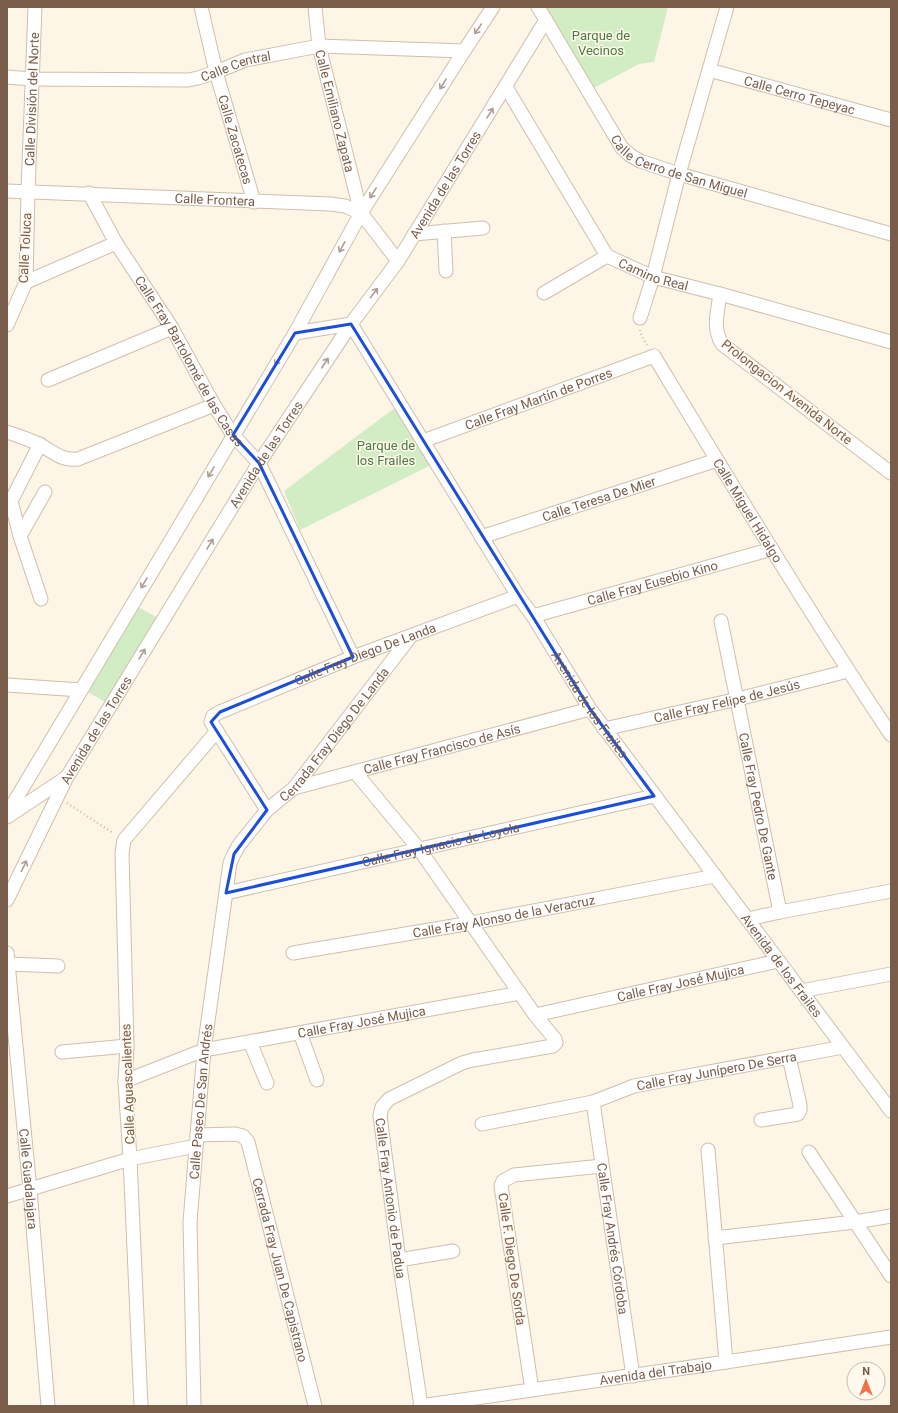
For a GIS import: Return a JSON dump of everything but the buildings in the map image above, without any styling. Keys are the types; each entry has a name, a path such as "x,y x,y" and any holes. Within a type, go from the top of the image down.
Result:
{"street":[{"name":"Calle División del Norte","path":"28,191 35,7"},
{"name":"Calle Zacatecas","path":"201,7 216,72 254,202"},
{"name":"Calle Emiliano Zapata","path":"315,7 319,46 361,213"},
{"path":"7,815 295,333 361,213 493,7"},
{"name":"Calle Cerro de San Miguel","path":"538,7 622,148 630,155 640,161 679,174 891,234"},
{"path":"640,318 653,277 679,174 727,7"},
{"name":"Avenida de las Torres","path":"7,900 67,777 259,463 351,324 398,261 546,20"},
{"name":"Calle Central","path":"7,77 32,79 188,80 216,72 245,60 319,46 464,51"},
{"name":"Calle Cerro Tepeyac","path":"709,70 891,120"},
{"name":"Camino Real","path":"506,87 606,256 653,277 720,294 891,342"},
{"name":"Calle Frontera","path":"7,191 89,193 254,202 330,204 345,206 361,213"},
{"name":"Calle Toluca","path":"7,325 26,282 28,191"},
{"name":"Calle Fray Bartolomé de las Casas","path":"89,193 116,243 172,328 214,405 233,435 259,463 353,657"},
{"path":"361,213 398,261"},
{"path":"414,234 483,228"},
{"path":"444,231 446,271"},
{"path":"26,282 116,243"},
{"path":"544,293 606,256"},
{"name":"Prolongacion Avenida Norte","path":"720,294 716,328 722,344 891,474"},
{"path":"295,333 351,324"},
{"name":"Avenida de los Frailes","path":"351,324 481,537 518,596 533,616 590,709 891,1111"},
{"path":"48,380 172,328"},
{"name":"Calle Fray Martín de Porres","path":"423,441 654,356"},
{"name":"Calle Miguel Hidalgo","path":"654,356 772,549 891,735"},
{"path":"7,432 40,444 63,458 70,460 78,459 214,405"},
{"path":"40,444 9,505 41,599"},
{"name":"Calle Teresa De Mier","path":"481,537 717,460"},
{"path":"20,536 45,492"},
{"name":"Calle Fray Eusebio Kino","path":"533,616 772,549"},
{"name":"Calle Fray Diego De Landa","path":"217,731 211,722 213,716 220,712 353,657 518,596"},
{"name":"Calle Fray Pedro De Gante","path":"721,621 780,912"},
{"name":"Cerrada Fray Diego De Landa","path":"267,810 294,788 411,636"},
{"name":"Calle Fray Felipe de Jesús","path":"604,729 738,699 848,670"},
{"path":"7,685 81,690"},
{"name":"Calle Fray Francisco de Asís","path":"294,788 590,709"},
{"path":"124,840 217,731 267,810"},
{"path":"355,772 420,850 535,1015"},
{"path":"7,815 67,777"},
{"name":"Calle Fray Ignacio de Loyola","path":"226,893 654,796"},
{"name":"Calle Paseo De San Andrés","path":"194,1406 190,1222 204,1050 230,863 234,854 267,810"},
{"name":"Calle Aguascalientes","path":"124,840 123,861 127,1046 125,1081 141,1406"},
{"name":"Calle Fray Alonso de la Veracruz","path":"293,953 470,923 715,876"},
{"path":"748,919 891,891"},
{"path":"8,958 58,966"},
{"name":"Calle Guadalajara","path":"8,958 30,1190 48,1406"},
{"name":"Calle Fray José Mujica","path":"535,1015 778,961"},
{"path":"801,991 891,974"},
{"name":"Calle Fray José Mujica","path":"125,1081 204,1050 520,993"},
{"name":"Calle Fray Antonio de Padua","path":"421,1406 380,1116 382,1107 389,1099 462,1063 554,1046 556,1044 556,1039 535,1015"},
{"path":"300,1033 317,1080"},
{"path":"250,1042 267,1083"},
{"path":"62,1052 127,1046"},
{"name":"Calle Fray Junípero De Serra","path":"482,1124 593,1102 634,1086 843,1046"},
{"path":"760,1120 798,1114 800,1110 789,1057"},
{"name":"Calle Fray Andrés Córdoba","path":"593,1102 633,1376"},
{"name":"Cerrada Fray Juan De Capistrano","path":"197,1140 235,1134 243,1136 248,1142 315,1406"},
{"path":"7,1196 197,1140"},
{"path":"708,1150 726,1362"},
{"path":"809,1152 891,1276"},
{"name":"Calle F. Diego De Sorda","path":"532,1390 501,1186 503,1181 514,1175 602,1166"},
{"path":"715,1238 855,1222 891,1216"},
{"path":"400,1260 453,1251"},
{"name":"Avenida del Trabajo","path":"421,1406 490,1401 532,1390 891,1337"}],"path":[{"path":"640,318 642,337 654,356"},
{"path":"58,798 124,840"}],"highlighted area":[{"path":"351,324 590,709 654,796 226,893 234,854 267,810 211,722 220,712 353,657 259,463 233,435 295,333"}],"green space":[{"name":"Parque de Vecinos","path":"538,7 668,7 654,62 639,64 588,91"},
{"name":"Parque de los Frailes","path":"396,407 431,465 300,530 284,491"},
{"path":"133,604 167,623 118,709 84,690"}]}
